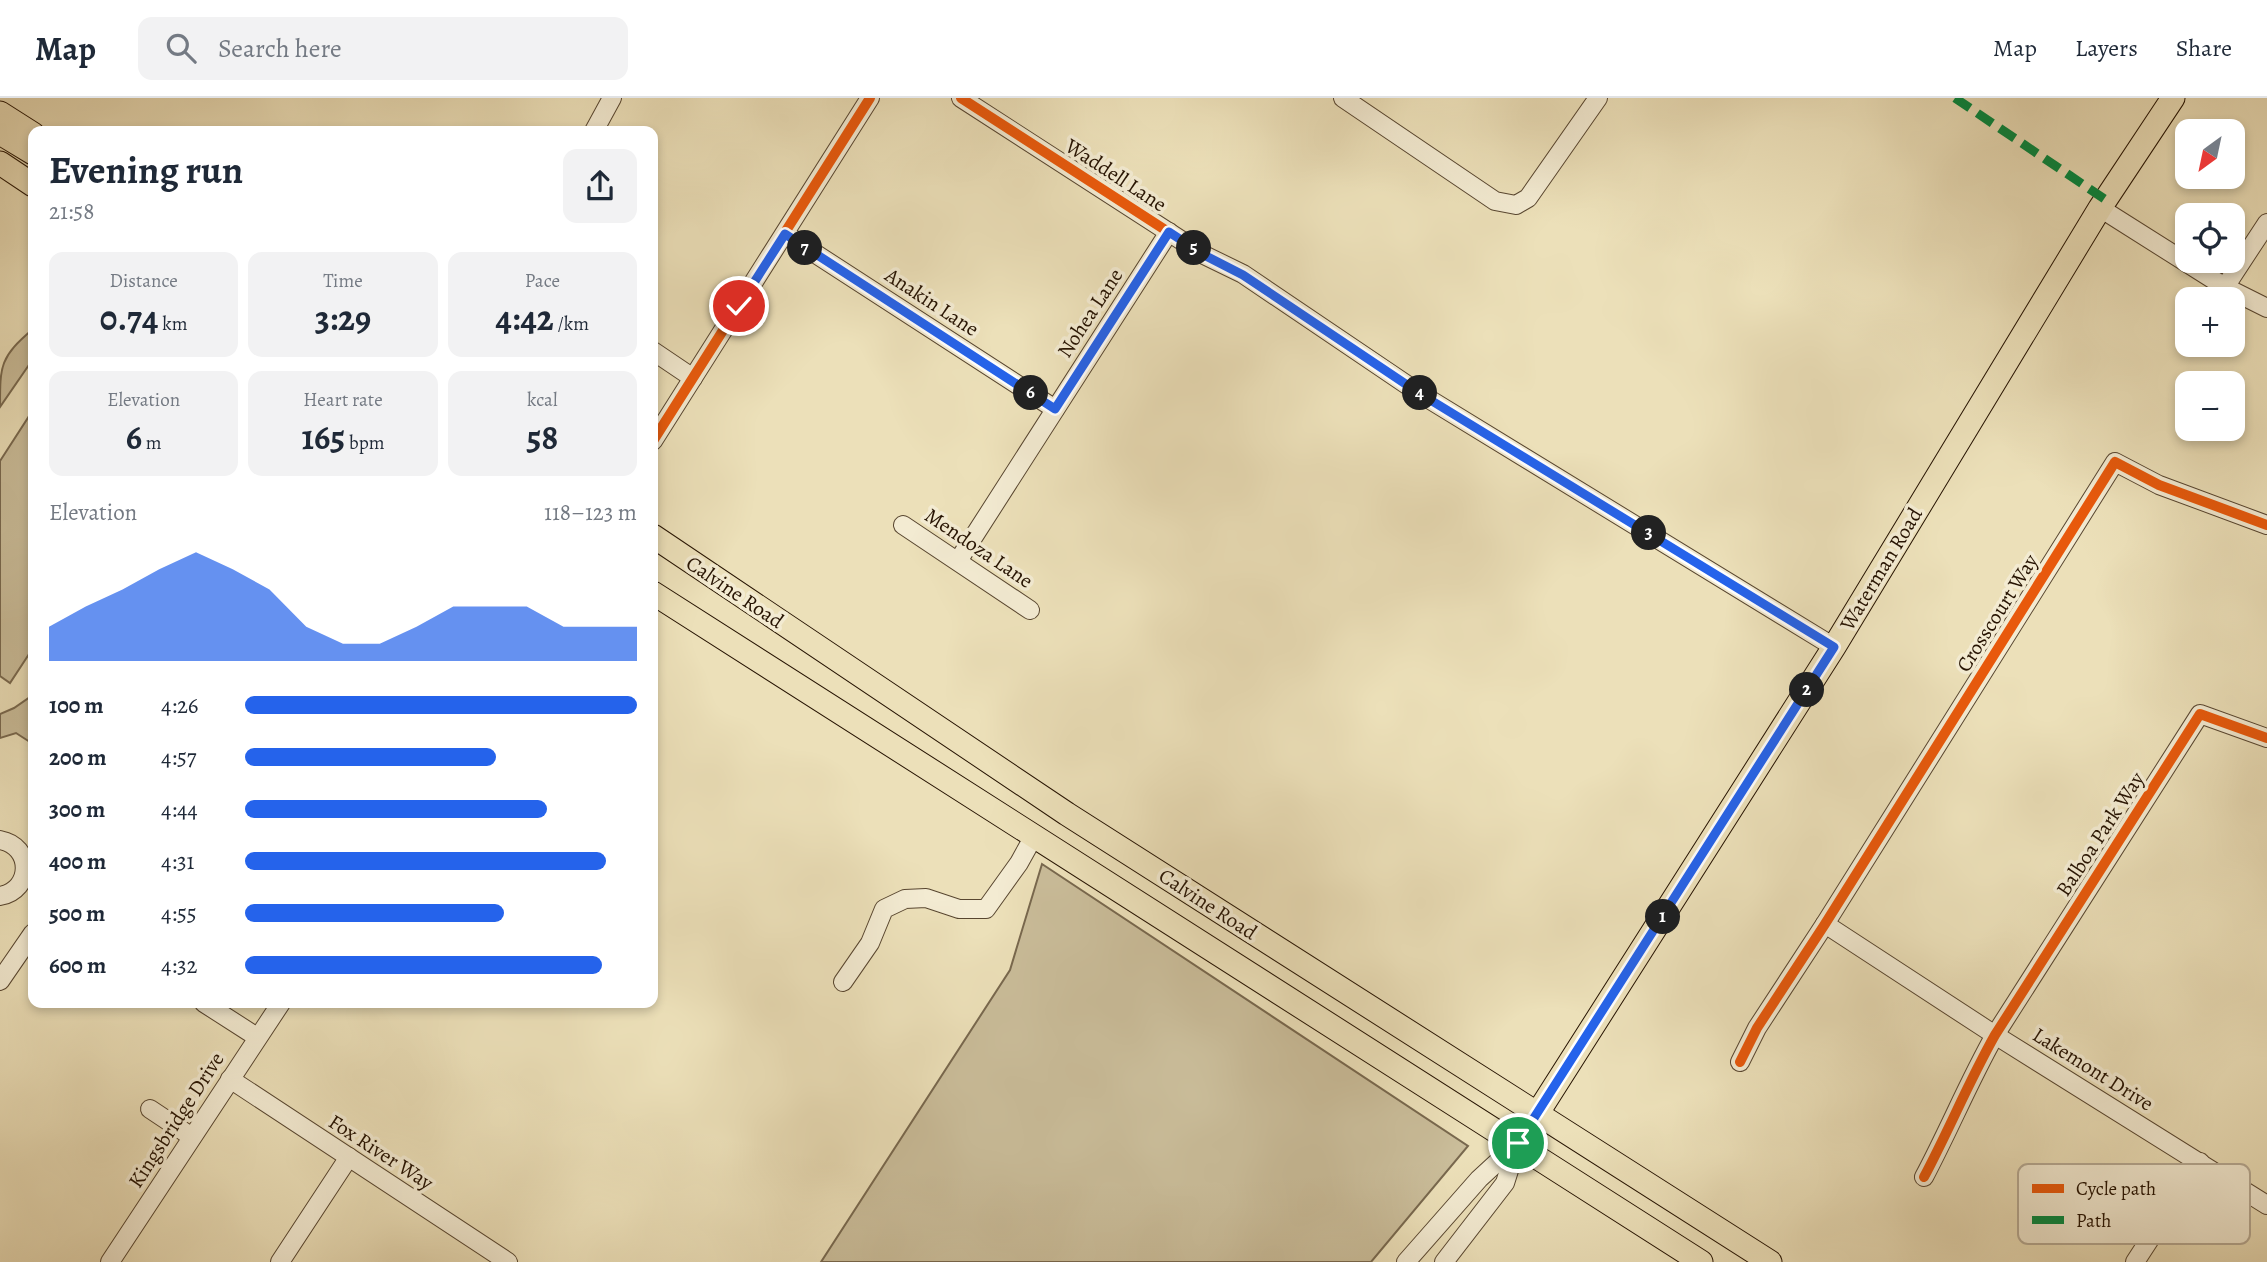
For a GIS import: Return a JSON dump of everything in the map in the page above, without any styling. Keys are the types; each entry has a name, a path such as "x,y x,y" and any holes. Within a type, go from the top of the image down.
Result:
{"main road":[{"name":"Waterman Road","path":"1537,1114 1834,647 2100,208 2173,98"},
{"path":"0,113 28,131"},
{"path":"0,132 28,150"},
{"path":"0,163 28,182"},
{"name":"Calvine Road","path":"658,539 1067,814 1770,1262"},
{"name":"Calvine Road","path":"658,596 1701,1262"}],"street":[{"path":"597,126 612,98"},
{"path":"658,433 870,98"},
{"name":"Waddell Lane","path":"961,98 1204,255 1243,275 1431,400 1834,647"},
{"path":"1343,98 1495,201 1516,205 1528,198 1598,98"},
{"path":"2100,208 2225,287 2267,223"},
{"name":"Nohea Lane","path":"958,561 1169,232"},
{"name":"Anakin Lane","path":"785,234 1055,409"},
{"path":"2245,297 2267,308"},
{"path":"658,354 693,377"},
{"name":"Crosscourt Way","path":"1825,924 2115,462 2159,485 2267,525"},
{"name":"Mendoza Lane","path":"903,525 1030,610"},
{"name":"Balboa Park Way","path":"1995,1035 2200,714 2267,738"},
{"path":"843,982 870,943 884,909 905,899 926,898 959,909 986,909 1019,863 1034,836"},
{"path":"0,840 15,846 21,853 27,886 0,895"},
{"path":"1740,1062 1757,1028 1825,924"},
{"name":"Lakemont Drive","path":"1825,924 1995,1035 2203,1164"},
{"path":"0,981 28,940"},
{"path":"212,1008 257,1037"},
{"name":"Kingsbridge Drive","path":"110,1262 277,1008"},
{"path":"1924,1177 1945,1139 1972,1076 1995,1035"},
{"name":"Fox River Way","path":"230,1079 508,1262"},
{"path":"150,1109 192,1137"},
{"name":"Waterman Road","path":"1406,1262 1479,1179 1518,1143 1537,1114"},
{"name":"Waterman Road","path":"1444,1262 1505,1183 1518,1143"},
{"path":"280,1262 349,1157"},
{"name":"Lakemont Drive","path":"2250,1194 2267,1205"},
{"path":"2135,1262 2147,1244"}],"shaded area":[{"path":"28,334 28,366 0,407 2,371 14,347"},
{"path":"28,418 28,656 10,683 0,676 0,461"},
{"path":"28,698 28,741 16,733 0,738 0,714"},
{"path":"1042,864 1468,1146 1371,1262 821,1262 1010,970"}],"marked path":[{"path":"1955,98 2106,200"}],"cycle path":[{"path":"658,433 870,98"},
{"path":"961,98 1204,255 1243,274 1393,374"},
{"path":"1740,1062 1757,1028 2115,462 2159,485 2267,525"},
{"path":"1924,1177 1995,1035 2200,714 2267,738"}],"route":[{"path":"739,306 785,234 1055,409 1169,232 1204,255 1243,275 1419,393 1834,647 1518,1143"}]}
